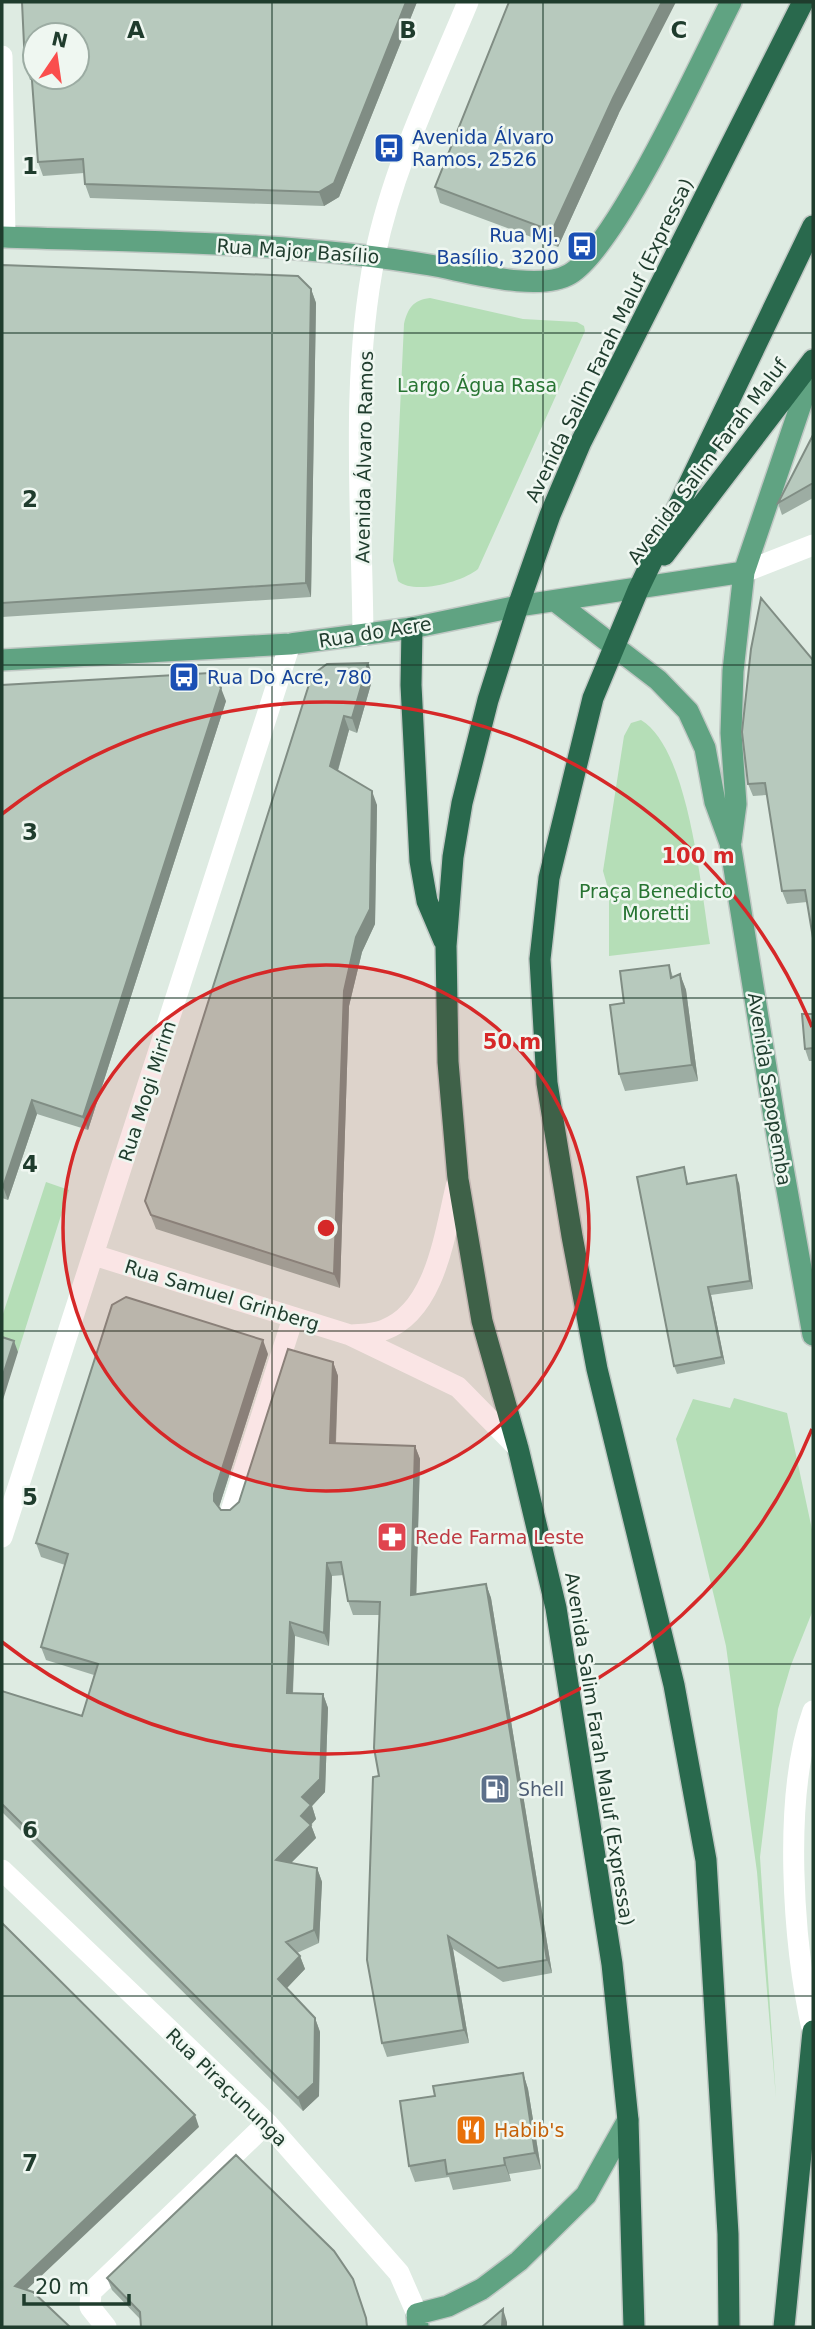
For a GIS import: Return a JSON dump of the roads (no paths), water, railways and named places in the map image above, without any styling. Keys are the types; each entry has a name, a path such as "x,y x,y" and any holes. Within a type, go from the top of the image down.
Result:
{"highway":[{"name":"Avenida Salim Farah Maluf (Expressa)","path":"634,2327 628,2120 612,1964 556,1608 518,1448 482,1321 458,1180 447,1062 446,946 453,857 462,803 488,700 550,515 581,442 803,2"},
{"path":"729,2327 728,2234 706,1860 674,1685 597,1369 547,1083 540,959 549,878 593,698 638,590 813,226"},
{"name":"Avenida Salim Farah Maluf","path":"638,590 813,360"},
{"path":"412,628 411,685 420,861 427,901 446,946"},
{"path":"784,2327 813,2032"}],"main road":[{"name":"Rua Major Basílio","path":"4,237 231,246 375,256 533,281 557,280 587,261 601,243 641,175 731,2"},
{"name":"Avenida Sapopemba","path":"730,843 736,804 731,733 733,671 744,572 813,369"},
{"name":"Rua do Acre","path":"2,660 290,644 363,636 518,606 744,572"},
{"name":"Avenida Sapopemba","path":"555,601 658,680 688,711 705,748 715,802 730,843 775,1123 813,1335"},
{"path":"417,2321 482,2289 519,2261 586,2195 628,2120"}],"street":[{"name":"Avenida Álvaro Ramos","path":"363,636 360,385 375,256 401,169 468,2"},
{"path":"2,56 4,237"},
{"path":"744,572 813,545"},
{"name":"Rua Mogi Mirim","path":"2,1537 290,644"},
{"name":"Rua Samuel Grinberg","path":"350,1335 382,1332 396,1325 423,1295 458,1180"},
{"name":"Rua Samuel Grinberg","path":"94,1255 350,1335 458,1387 518,1448"},
{"path":"232,1511 293,1318"},
{"path":"813,1711 799,1780 794,1864 804,1987 813,2032"},
{"name":"Rua Piraçununga","path":"2,1870 267,2123 399,2273 417,2321"},
{"path":"106,2327 90,2307 91,2292 267,2123"}],"place":[{"name":"Avenida Álvaro Ramos, 2526","path":"389,148"},
{"name":"Rua Mj. Basílio, 3200","path":"582,246"},
{"name":"Rua Do Acre, 780","path":"184,677"},
{"name":"Rede Farma Leste","path":"392,1537"},
{"name":"Shell","path":"495,1789"},
{"name":"Habib's","path":"471,2130"}],"park label":[{"name":"Largo Água Rasa","path":"477,385"},
{"name":"Praça Benedicto Moretti","path":"656,902"}]}
